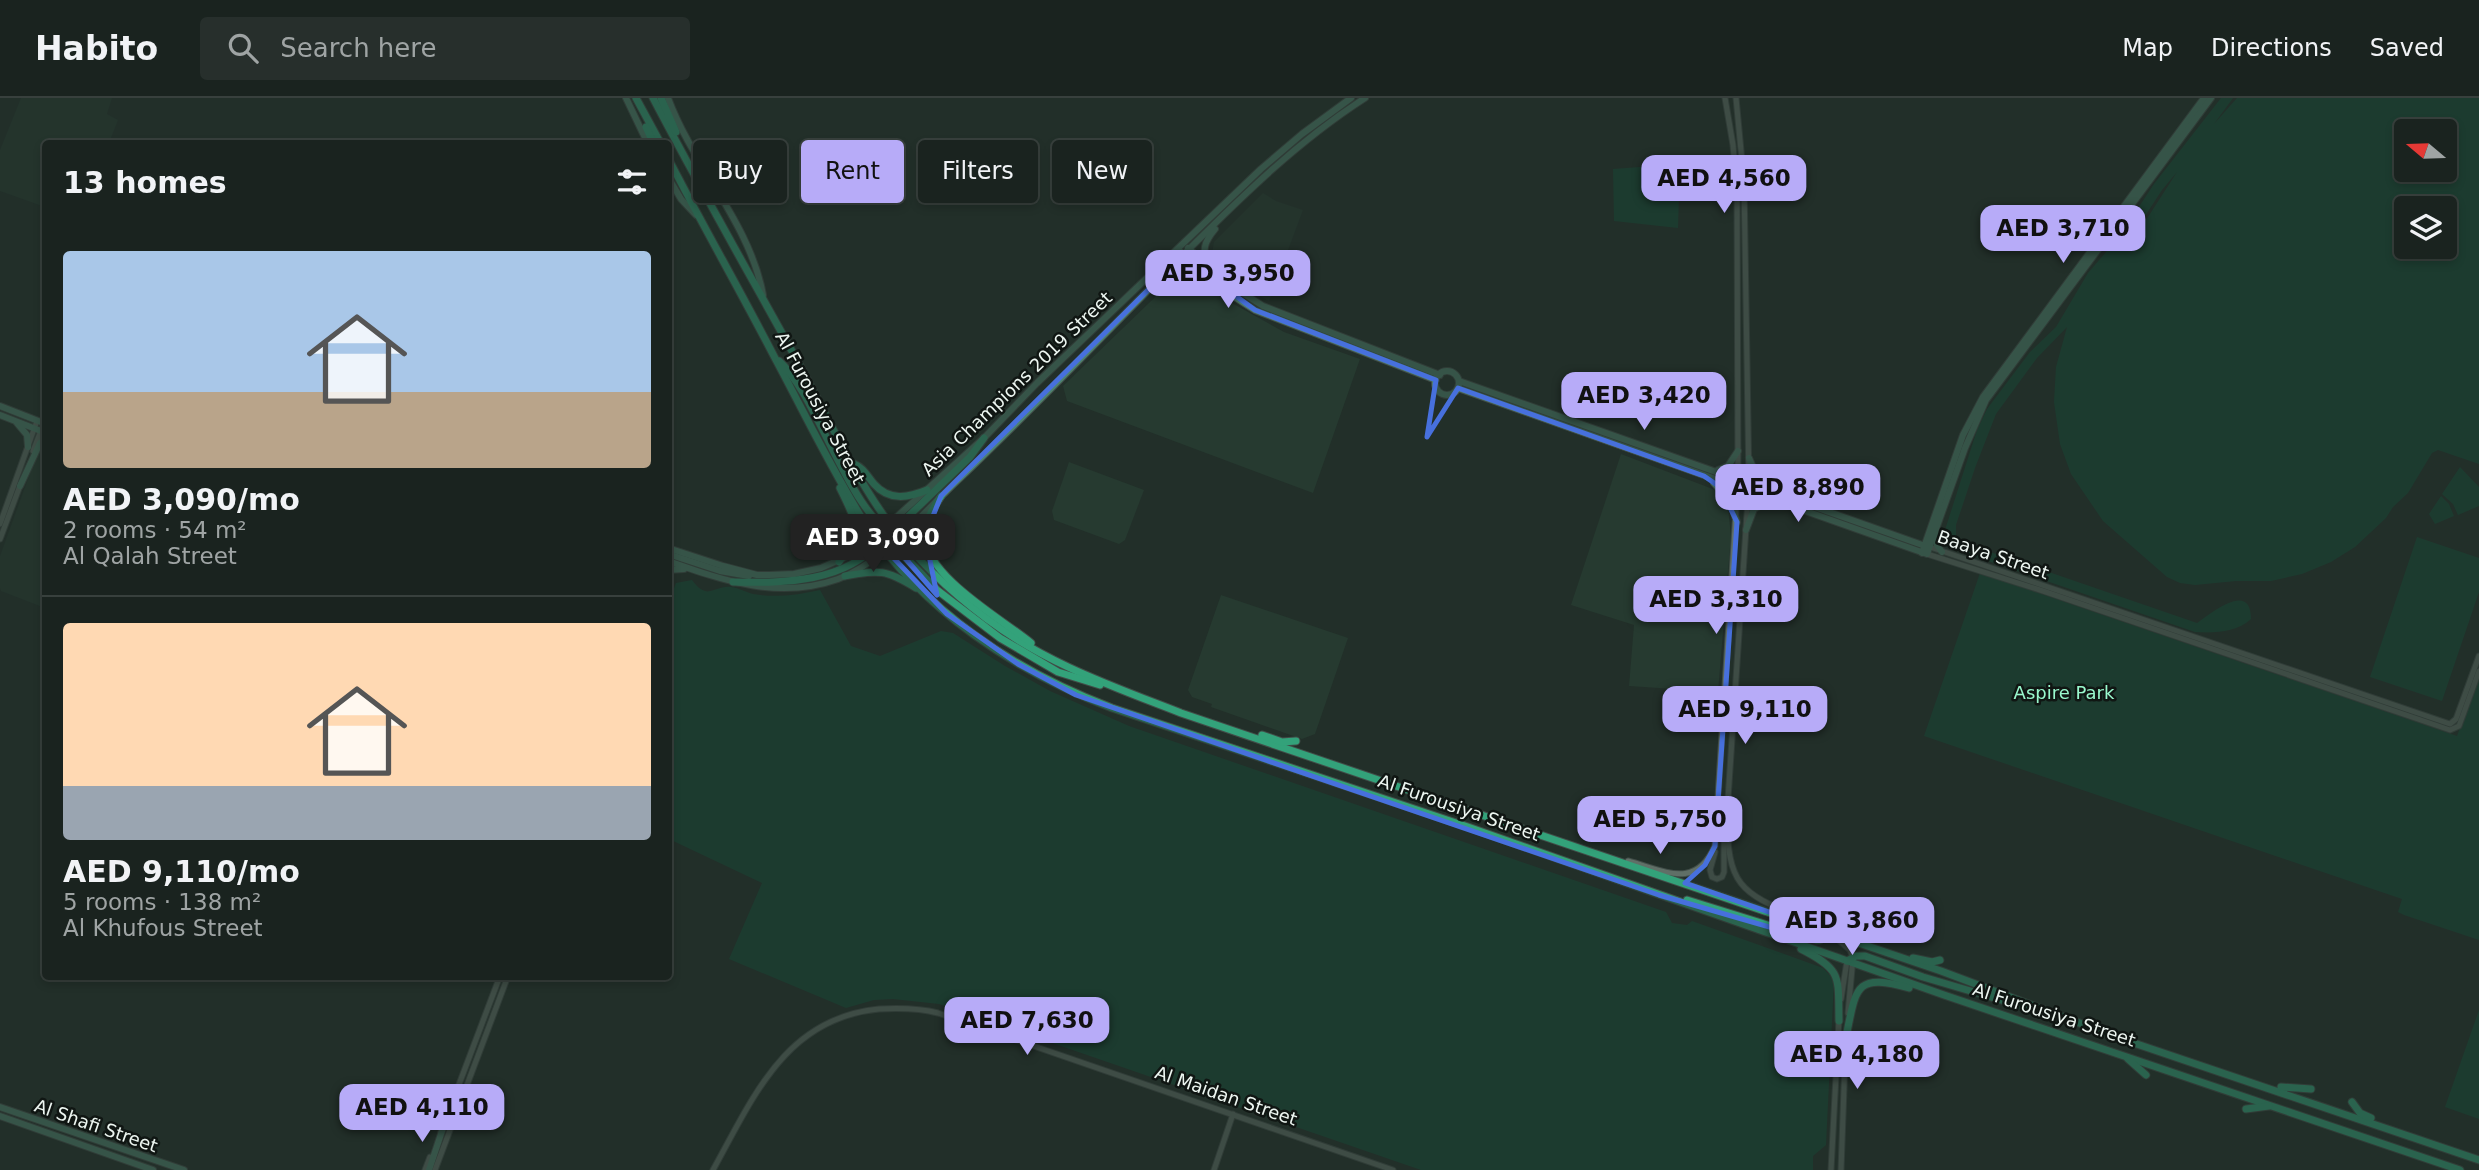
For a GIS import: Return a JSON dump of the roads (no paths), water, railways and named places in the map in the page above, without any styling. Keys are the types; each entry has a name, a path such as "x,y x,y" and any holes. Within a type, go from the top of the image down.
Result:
{"highway":[{"path":"634,98 652,140"},
{"path":"634,98 659,140"},
{"name":"Al Furousiya Street","path":"653,98 853,463 888,536 1012,637 1077,673 1181,713 1950,974 2122,1039 2479,1160"},
{"path":"662,98 684,156"},
{"name":"Al Furousiya Street","path":"672,165 820,443 888,536 922,592 947,614 1018,664 1076,695 2460,1170"},
{"path":"775,358 788,371 862,501 888,536 937,590 1000,638 1058,672 1089,683 1114,687"},
{"path":"733,582 783,583 843,568 888,536 964,464 984,438"},
{"path":"820,443 854,522 853,541 839,562"},
{"path":"853,463 860,467 878,488 892,496 903,497 927,490"},
{"path":"941,496 928,518 926,528 927,547 932,559 974,601 1042,654"},
{"path":"845,576 880,571 897,576 922,592"},
{"path":"1181,713 1212,719 1282,742 1296,741"},
{"path":"1659,895 1733,913 1814,940 1820,940 1827,932"},
{"path":"1775,937 1826,962 1835,971 1839,1021"},
{"path":"1884,953 1932,962 1940,960"},
{"path":"1851,960 1867,957 1987,997 2047,1011"},
{"path":"1846,1037 1855,997 1862,987 1870,982 1884,981 1944,995"},
{"path":"2125,1056 2146,1075"},
{"path":"2217,1070 2288,1089 2311,1089"},
{"path":"2351,1102 2364,1116 2425,1137 2439,1146"},
{"path":"2246,1109 2270,1105"}],"main road":[{"path":"626,98 646,140"},
{"name":"Al Furousiya Street","path":"668,98 756,264 764,301"},
{"name":"Asia Champions 2019 Street","path":"888,536 941,496 1159,279 1184,249 1267,163 1351,98"},
{"name":"Asia Champions 2019 Street","path":"888,536 927,490 984,438 1037,383 1256,184 1312,136 1365,98"},
{"path":"1926,550 1972,416 1995,378 2204,98"},
{"path":"1954,470 1993,391 2211,98"},
{"name":"Al Furousiya Street","path":"672,184 681,199 701,218"},
{"path":"1214,273 1205,257 1207,238 1250,194 1256,184"},
{"path":"1184,249 1203,272 1230,295 1261,313 1438,377"},
{"path":"1184,249 1263,306 1438,377"},
{"path":"1159,279 1167,273 1184,269 1192,268 1203,272"},
{"path":"1446,372 1453,373 1459,385 1450,395 1443,394 1437,389 1438,377 1446,372"},
{"name":"Baaya Street","path":"1459,385 1717,470 1906,540 1926,550"},
{"name":"Baaya Street","path":"1459,385 1738,489 1926,550"},
{"path":"0,406 41,427"},
{"path":"0,415 41,427"},
{"path":"10,419 21,426 27,435 28,447"},
{"path":"20,486 42,442"},
{"path":"1717,470 1728,466 1738,451"},
{"path":"1749,458 1756,474 1783,496"},
{"path":"1704,476 1728,497 1737,522"},
{"path":"1746,530 1755,509 1770,500"},
{"path":"1906,540 1921,537 1936,525"},
{"path":"1936,525 1937,545 1942,552"},
{"path":"672,555 745,576 794,574 839,562 888,536"},
{"path":"672,562 758,588 817,585 845,576 888,536"},
{"path":"672,549 757,575"},
{"path":"672,569 699,572"},
{"name":"Al Shafi Street","path":"0,1107 184,1170"},
{"name":"Al Shafi Street","path":"0,1116 153,1170"},
{"path":"427,1170 443,1128"}],"street":[{"path":"1725,98 1733,145 1737,194 1738,489 1715,846 1710,872 1712,877 1717,879 1724,873 1722,852 1727,814 1749,483 1744,182 1736,98"},
{"path":"0,524 28,447 41,427"},
{"path":"0,539 41,427"},
{"name":"Baaya Street","path":"1926,550 1942,552 2043,589"},
{"name":"Baaya Street","path":"1926,550 2450,730 2459,726 2479,671"},
{"name":"Baaya Street","path":"2344,692 2450,724 2456,719 2479,656"},
{"path":"1727,814 1728,853 1734,873 1742,886 1762,901 1808,921 1815,928"},
{"path":"1605,856 1686,874 1705,865 1715,846"},
{"path":"1827,932 1842,942 1851,960 1852,974 1846,1037 1841,1170"},
{"path":"1831,1170 1839,1021 1844,972 1851,960"},
{"path":"1844,972 1849,970 1852,974"},
{"path":"443,1128 498,980"},
{"path":"435,1170 506,980"},
{"name":"Al Maidan Street","path":"713,1170 762,1083 788,1051 822,1026 847,1016 875,1010 915,1009 938,1013 1393,1170"},
{"path":"1214,1170 1233,1114"}],"park label":[{"name":"Aspire Park","path":"2064,693"}]}
